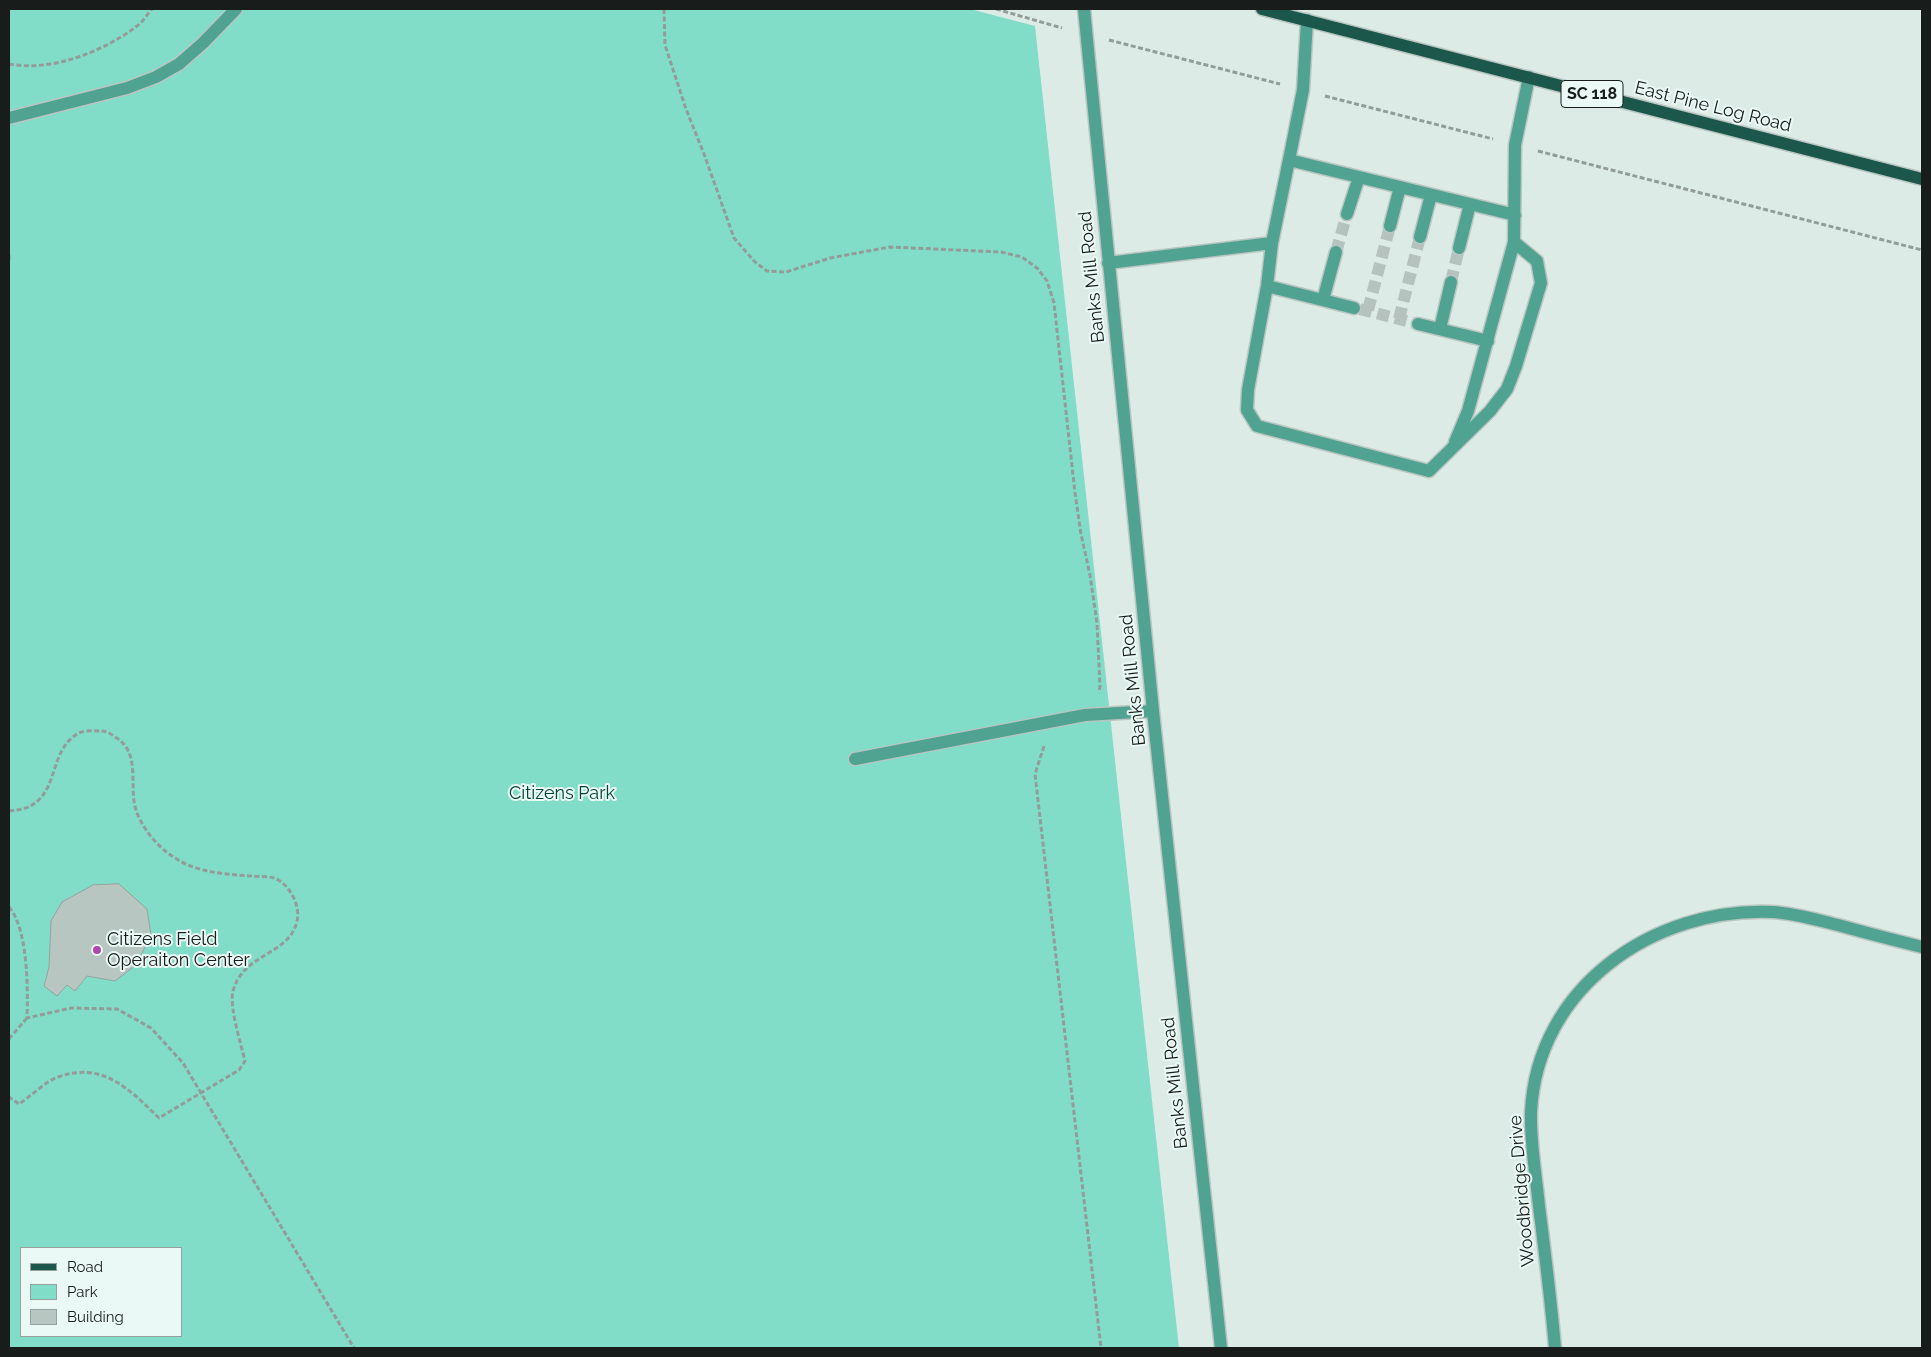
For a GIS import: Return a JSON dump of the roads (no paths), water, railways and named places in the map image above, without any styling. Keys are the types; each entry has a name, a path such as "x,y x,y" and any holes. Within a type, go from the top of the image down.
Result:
{"main road":[{"name":"East Pine Log Road","path":"1262,9 1922,179"}],"street":[{"path":"9,118 127,88 156,77 179,64 203,43 236,9"},
{"name":"Banks Mill Road","path":"1084,9 1153,711 1221,1348"},
{"path":"1307,20 1303,90 1272,243 1267,286 1248,390 1247,410 1257,426 1429,471 1490,411 1506,389 1516,366 1541,283 1537,261 1514,242"},
{"path":"1452,449 1468,411 1514,242 1515,145 1529,78"},
{"path":"1289,160 1514,215"},
{"path":"1347,214 1359,177"},
{"path":"1390,226 1400,187"},
{"path":"1420,237 1431,195"},
{"path":"1459,248 1470,204"},
{"path":"1108,263 1272,243"},
{"path":"1323,300 1336,252"},
{"path":"1440,329 1451,282"},
{"path":"1267,286 1354,308"},
{"path":"1418,324 1488,341"},
{"path":"854,759 1085,715 1153,711"},
{"name":"Woodbridge Drive","path":"1555,1348 1532,1146 1532,1111 1536,1082 1543,1054 1555,1028 1570,1004 1589,981 1611,961 1655,934 1683,923 1712,915 1742,912 1774,912 1803,916 1922,947"}],"tunnel":[{"path":"1336,252 1347,214"},
{"path":"1368,310 1390,226"},
{"path":"1399,319 1420,237"},
{"path":"1451,282 1459,248"},
{"path":"1360,309 1418,324"}],"place":[{"name":"Citizens Field Operaiton Center","path":"97,950"}],"park label":[{"name":"Citizens Park","path":"562,794"}]}
